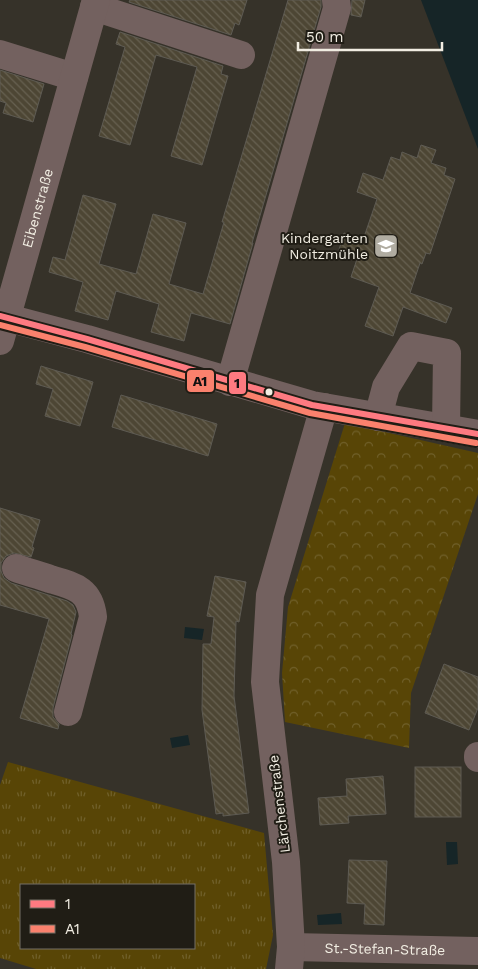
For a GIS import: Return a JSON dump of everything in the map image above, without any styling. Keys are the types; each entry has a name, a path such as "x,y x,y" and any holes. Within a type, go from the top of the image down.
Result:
{"street":[{"path":"230,382 337,8 336,0"},
{"path":"95,4 242,54"},
{"name":"Eibenstraße","path":"2,325 95,4"},
{"path":"0,54 74,77"},
{"path":"2,325 87,340 230,382 324,407 478,434"},
{"path":"378,417 386,387 410,346 447,353 446,428"},
{"name":"Lärchenstraße","path":"290,958 286,862 265,682 269,604 324,407"},
{"path":"16,568 74,586 88,599 92,606 93,617 68,712"},
{"name":"St.-Stefan-Straße","path":"290,958 375,958 478,951"}],"green space":[{"path":"345,423 478,453 478,494 411,693 409,748 285,722 282,673 288,607"},
{"path":"8,762 264,833 273,935 266,969 36,969 0,958 0,785"}],"shaded area":[{"path":"421,0 478,0 478,149"},
{"path":"185,627 204,629 202,640 184,638"},
{"path":"188,735 190,745 172,748 170,738"},
{"path":"446,842 457,842 458,864 447,865"},
{"path":"341,913 342,924 318,925 317,915"}],"building":[{"path":"130,0 247,0 239,25 235,23 231,35 129,2"},
{"path":"288,0 321,0 321,7 230,324 191,313 184,341 151,332 159,304 116,291 108,320 75,311 83,282 49,272 53,257 65,260 83,195 116,204 99,264 136,274 153,214 186,223 169,284 203,294 224,222 222,222"},
{"path":"352,0 365,0 361,17 351,15"},
{"path":"120,32 223,66 221,74 228,76 202,165 171,156 197,67 156,55 130,145 99,136 125,47 116,44"},
{"path":"0,70 44,84 33,122 3,113 6,103 0,101"},
{"name":"Kindergarten Noitzmühle","path":"421,145 436,150 431,163 446,168 444,175 455,179 430,254 426,253 422,264 420,263 410,293 452,308 446,323 403,307 393,336 365,326 379,287 351,277 357,259 338,253 344,233 363,240 377,199 357,192 363,173 383,180 391,157 400,160 402,152 417,158"},
{"path":"41,366 93,382 80,426 45,416 53,389 36,384"},
{"path":"121,395 217,424 208,456 112,427"},
{"path":"0,508 40,520 31,557 14,553 6,556 1,563 1,571 4,578 11,583 67,601 73,605 76,612 53,708 53,717 59,724 58,729 20,718 49,619 0,605"},
{"path":"215,576 246,582 239,622 236,621 234,696 249,813 223,816 223,813 216,814 202,710 203,644 211,644 214,617 207,616"},
{"path":"444,664 478,677 478,708 469,730 425,713"},
{"path":"415,767 461,767 461,817 415,817"},
{"path":"383,776 386,814 348,816 349,823 320,825 318,798 347,796 346,779"},
{"path":"349,860 387,861 384,925 364,924 365,904 347,903"}],"transit line":[{"name":"1","path":"0,316 87,339 312,405 478,434"},
{"name":"A1","path":"0,325 85,347 310,413 476,443"}],"place":[{"name":"Kindergarten Noitzmühle","path":"386,246"}]}
